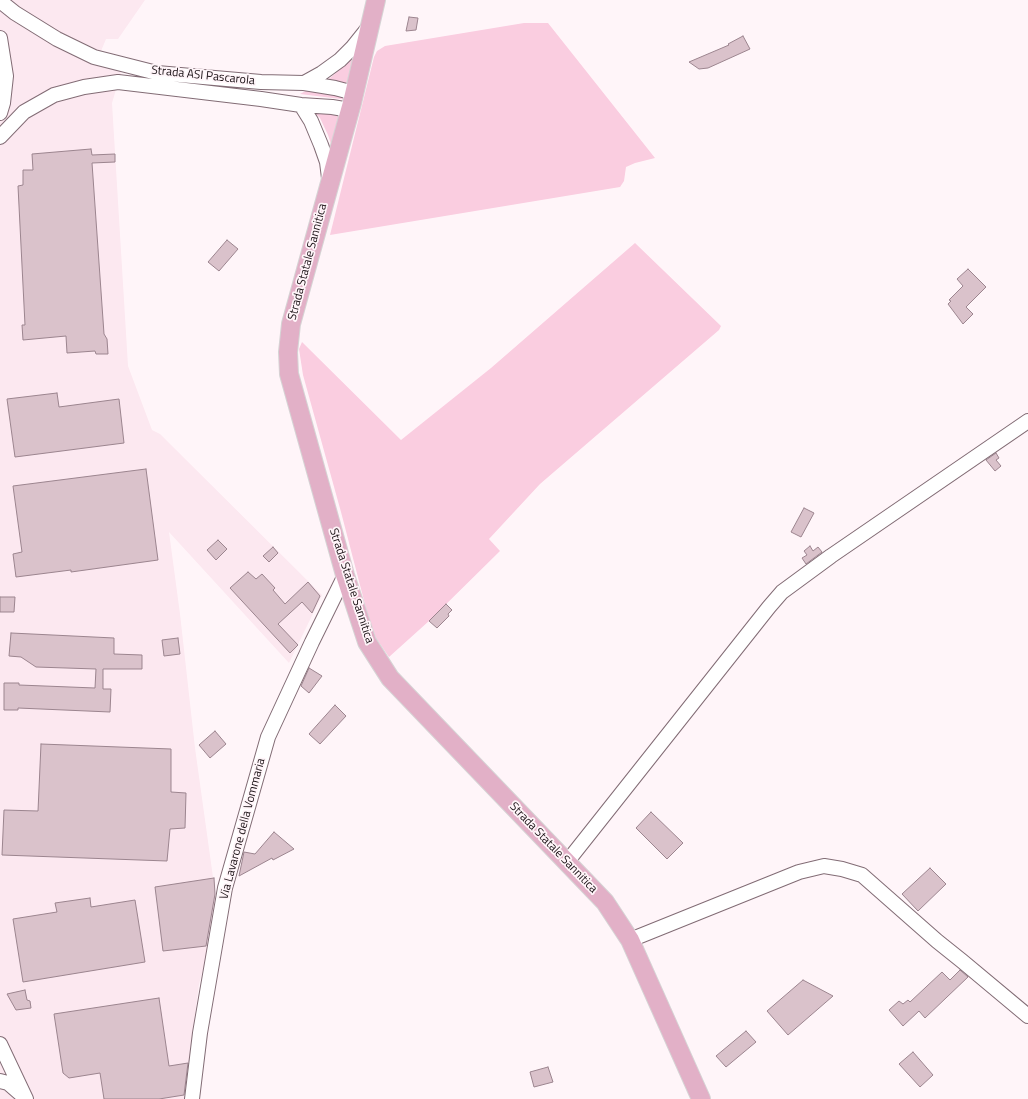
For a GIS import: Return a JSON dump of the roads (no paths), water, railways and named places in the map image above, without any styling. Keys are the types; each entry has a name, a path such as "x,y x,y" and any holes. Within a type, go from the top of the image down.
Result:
{"main road":[{"name":"Strada Statale Sannitica","path":"376,0 352,102 291,324 288,352 289,374 345,575 367,642 390,678 605,902 630,940 701,1099"}],"street":[{"name":"Strada ASI Pascarola","path":"0,1 57,39 94,57 157,73 261,82 304,83 335,88 352,102"},
{"path":"304,83 322,73 340,60 352,48 370,25"},
{"path":"0,38 6,76 3,103 0,113"},
{"name":"Strada ASI Pascarola","path":"0,138 24,112 54,95 84,87 118,82 301,105 332,107 352,102"},
{"path":"301,105 311,121 321,145 327,162 330,182"},
{"path":"567,862 782,592 831,556 1028,421"},
{"name":"Via Lavarone della Vommaria","path":"192,1099 200,1033 225,888 268,737 345,575"},
{"path":"630,940 799,872 824,866 842,868 862,875 937,941 1028,1016"},
{"path":"0,1044 26,1099"},
{"path":"0,1081 8,1084 26,1099"}]}
